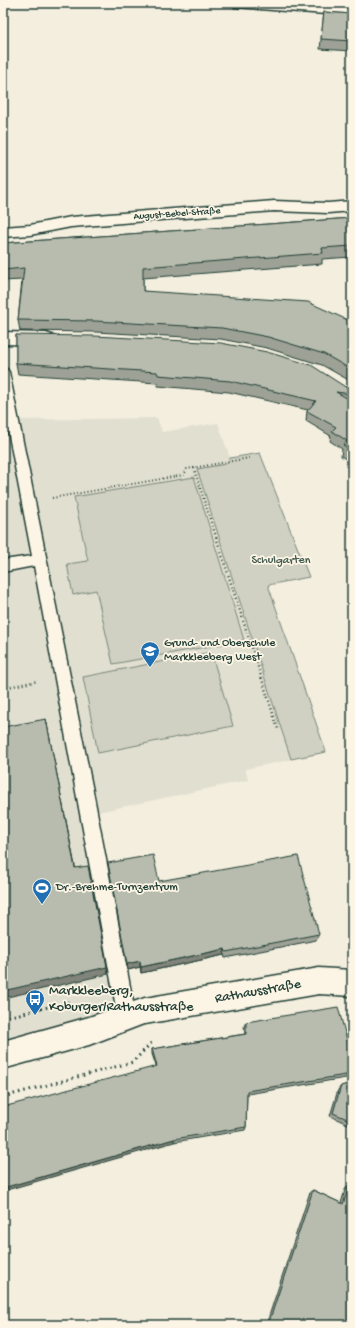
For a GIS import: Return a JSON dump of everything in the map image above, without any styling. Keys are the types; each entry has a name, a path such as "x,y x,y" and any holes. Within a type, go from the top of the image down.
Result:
{"street":[{"path":"234,3 352,12"},
{"name":"August-Bebel-Straße","path":"3,232 30,230 71,222 250,208 352,206"},
{"path":"3,338 65,339"},
{"name":"Rathausstraße","path":"3,1055 89,1031 136,1014 319,981 352,983"}],"lane":[{"path":"3,372 62,677 136,1014"},
{"path":"3,566 40,560"}],"path":[{"path":"29,502 184,475 187,469 249,458"},
{"path":"194,468 278,729"},
{"path":"3,688 62,677"},
{"path":"3,1098 133,1062 153,1041 160,1039"}],"shaded area":[{"name":"Grund- und Oberschule Markkleeberg West","path":"3,372 13,420 157,418 162,432 218,423 230,458 260,453 309,577 268,585 326,752 245,769 248,780 89,814 127,1018 3,1055"}],"green space":[{"name":"Schulgarten","path":"260,453 309,577 268,585 326,752 291,759 197,469 226,464 230,458"},
{"path":"194,477 244,640 113,664 96,590 73,595 67,564 88,561 74,497"},
{"path":"211,652 233,726 98,753 83,677"}],"building":[{"path":"324,12 352,14 352,41 321,39"},
{"path":"352,218 352,246 322,248 323,253 143,267 143,291 308,302 352,322 352,370 324,354 268,337 222,328 95,321 18,320 24,268 3,270 3,243"},
{"path":"16,335 95,336 221,343 267,352 311,365 347,388 352,388 352,394 336,392 352,401 352,451 343,445 347,441 332,431 336,427 307,411 316,401 230,381 158,375 157,372 16,363"},
{"path":"46,719 75,868 88,866 107,967 3,991 3,727"},
{"path":"153,855 159,881 298,856 319,934 226,952 225,949 141,967 140,961 127,964 108,863"},
{"path":"338,1007 352,1058 352,1074 247,1091 246,1127 174,1139 3,1188 3,1107 157,1066 152,1049 246,1034 246,1022"},
{"path":"352,1083 352,1121 333,1113 341,1086"},
{"path":"350,1185 352,1186 352,1325 268,1325 313,1190 343,1204"}],"place":[{"name":"Grund- und Oberschule Markkleeberg West","path":"150,668"},
{"name":"Dr.-Brehme-Turnzentrum","path":"42,905"},
{"name":"Markkleeberg, Koburger/Rathausstraße","path":"35,1016"}]}
